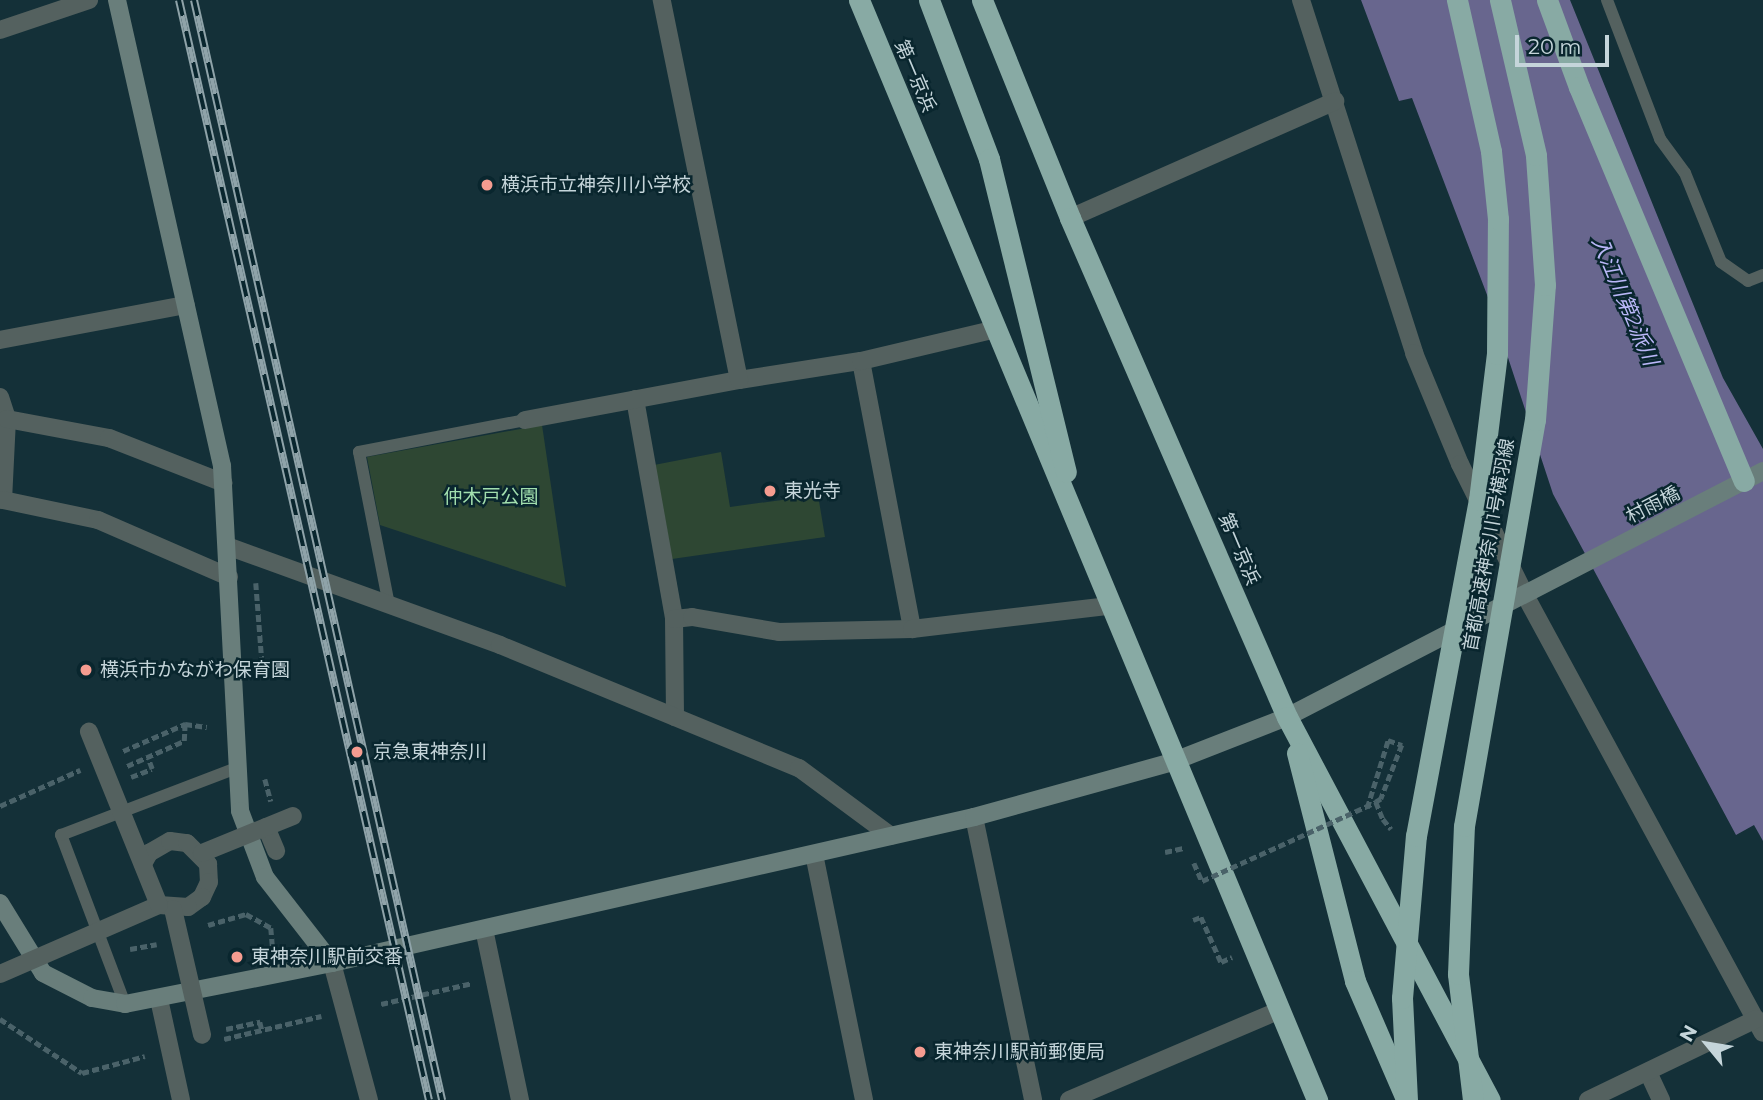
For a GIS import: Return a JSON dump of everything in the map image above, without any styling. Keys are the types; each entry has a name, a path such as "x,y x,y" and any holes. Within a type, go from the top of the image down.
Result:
{"highway":[{"name":"第一京浜","path":"859,0 996,329 1107,606 1317,1100"},
{"path":"929,0 989,159 1084,546"},
{"name":"第一京浜","path":"982,0 1070,218 1287,717 1489,1100"},
{"name":"首都高速神奈川1号横羽線","path":"1407,1100 1402,998 1416,836 1479,500 1497,354 1499,258 1491,151 1457,0"},
{"name":"首都高速神奈川1号横羽線","path":"1473,1100 1458,974 1464,826 1535,420 1545,285 1536,155 1500,0"},
{"path":"1547,0 1709,400 1754,476"},
{"path":"1287,717 1355,981 1407,1100"}],"street":[{"path":"0,30 89,0"},
{"path":"117,0 223,483 240,811 252,849 265,877 332,963 369,1100"},
{"path":"662,0 739,380"},
{"path":"1301,0 1414,353 1460,464 1525,594 1759,1026 1588,1100"},
{"path":"1070,218 1335,101"},
{"path":"0,340 186,305"},
{"path":"525,420 739,380 861,361 996,329"},
{"path":"861,361 912,629"},
{"path":"0,397 7,419 3,500 98,520 229,577"},
{"path":"635,399 674,619 675,717"},
{"path":"7,419 109,438 223,483"},
{"name":"村雨橋","path":"0,903 43,973 92,998 125,1004 332,963 974,817 1172,762 1287,717 1754,476"},
{"path":"227,546 389,605 799,768 891,836"},
{"path":"674,619 692,617 779,632 912,629 1107,606"},
{"path":"89,732 144,864 166,907 209,1038"},
{"path":"202,853 293,816"},
{"path":"974,817 1032,1100"},
{"path":"266,827 276,851"},
{"path":"0,974 166,907 188,907 202,897 209,882 202,853 187,843 170,841 149,853 144,864"},
{"path":"814,854 864,1100"},
{"path":"484,929 520,1100"},
{"path":"159,999 181,1100"},
{"path":"1069,1100 1280,1010"},
{"path":"1648,1072 1661,1100"}],"lane":[{"path":"1607,0 1660,139 1685,173 1721,262 1748,281 1763,275"},
{"path":"389,605 359,452 525,420"},
{"path":"125,1004 61,835 239,767"}],"path":[{"path":"256,581 263,673"},
{"path":"120,770 184,741 185,724"},
{"path":"1194,863 1202,881 1376,802 1381,799 1402,745 1388,740 1368,794"},
{"path":"148,758 152,769"},
{"path":"1376,802 1383,819"},
{"path":"209,925 246,914 271,928 273,953"},
{"path":"1193,920 1201,917"},
{"path":"381,1004 474,983"},
{"path":"209,1038 262,1030 322,1016"},
{"path":"0,1018 82,1073 145,1056"},
{"path":"209,1038 260,1022 262,1030"}],"green space":[{"name":"仲木戸公園","path":"542,425 566,587 380,525 367,457"},
{"path":"721,452 730,507 818,495 825,537 672,559 654,465"}],"water":[{"name":"入江川第2派川","path":"1361,0 1570,0 1723,378 1763,449 1763,841 1754,825 1736,835 1553,494 1489,300 1412,98 1399,101"}],"railway":[{"path":"179,0 429,1100"},
{"path":"194,0 442,1100"}],"place":[{"name":"横浜市立神奈川小学校","path":"487,185"},
{"name":"東光寺","path":"770,491"},
{"name":"横浜市かながわ保育園","path":"86,670"},
{"name":"京急東神奈川","path":"357,752"},
{"name":"東神奈川駅前交番","path":"237,957"},
{"name":"東神奈川駅前郵便局","path":"920,1052"}]}
